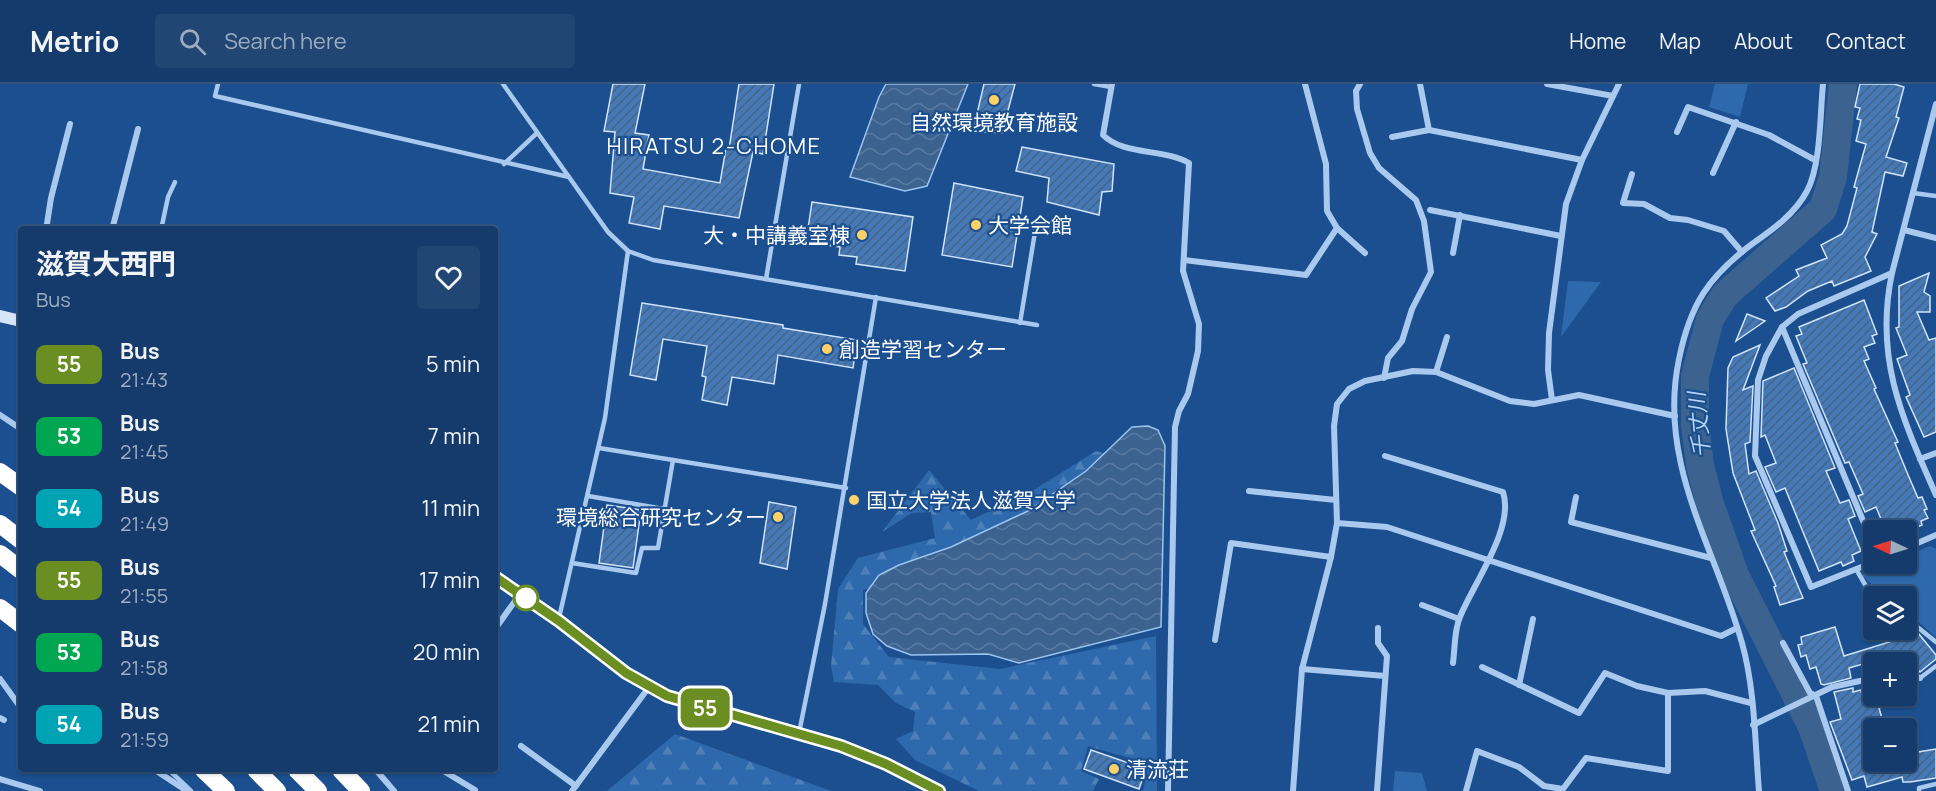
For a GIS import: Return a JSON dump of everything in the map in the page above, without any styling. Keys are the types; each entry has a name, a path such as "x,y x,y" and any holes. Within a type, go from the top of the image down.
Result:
{"highway":[{"path":"0,471 18,485"},
{"path":"0,524 18,538"},
{"path":"0,554 18,568"},
{"path":"0,608 18,622"},
{"path":"206,772 226,791"},
{"path":"258,772 278,791"},
{"path":"299,772 318,791"},
{"path":"345,772 361,791"}],"main road":[{"path":"0,316 18,320"},
{"path":"498,579 559,621 626,673 649,687 691,705 799,733 868,757 931,789"}],"street":[{"path":"1305,84 1326,164 1327,211 1337,228 1365,253"},
{"path":"1360,84 1356,91 1357,109 1370,153 1379,168 1416,200 1424,221 1431,272 1412,309 1402,341 1388,358 1384,378"},
{"path":"1420,84 1429,130"},
{"path":"1547,84 1613,96"},
{"path":"1552,400 1548,370 1549,333 1566,204 1582,160 1619,84"},
{"path":"1759,791 1743,646 1694,516 1679,463 1675,416 1678,360 1693,312 1711,280 1742,252 1782,222 1807,191 1815,160 1823,84"},
{"path":"1111,86 1103,135 1112,144 1175,154 1189,163 1184,271 1199,324 1198,351 1188,394 1179,411 1175,427 1168,791"},
{"path":"1936,104 1892,273 1886,316 1888,361 1896,398 1936,495"},
{"path":"1677,132 1688,107 1769,135 1815,160"},
{"path":"1713,173 1736,122"},
{"path":"47,226 70,124"},
{"path":"113,226 138,129"},
{"path":"1392,137 1429,130 1582,160"},
{"path":"1632,174 1623,203 1644,204 1670,218 1688,220 1724,231 1742,252"},
{"path":"1430,210 1562,236"},
{"path":"1453,253 1460,215"},
{"path":"1184,260 1306,275 1337,228"},
{"path":"1904,230 1936,238"},
{"path":"1863,566 1811,587 1755,456 1758,380 1766,356 1782,327 1798,314 1892,273"},
{"path":"1782,327 1863,521"},
{"path":"1436,372 1447,337"},
{"path":"1293,791 1302,669 1331,557 1337,523 1334,426 1337,404 1349,389 1365,381 1413,371 1436,372 1510,401 1534,404 1579,395 1675,416"},
{"path":"0,415 18,427"},
{"path":"1920,459 1936,453"},
{"path":"1385,456 1503,492 1508,505 1489,562 1459,619 1453,663"},
{"path":"1249,491 1336,500"},
{"path":"1576,497 1571,522 1711,558"},
{"path":"1337,523 1387,527 1721,636 1737,628"},
{"path":"1917,543 1936,535"},
{"path":"1215,640 1231,543 1331,557"},
{"path":"498,625 520,593"},
{"path":"1422,605 1459,619"},
{"path":"1519,685 1533,620"},
{"path":"1377,791 1387,656 1378,643 1378,628"},
{"path":"1783,643 1814,697 1848,791"},
{"path":"1482,667 1579,713 1605,673 1637,686 1668,693 1706,691 1751,704"},
{"path":"1302,669 1385,676"},
{"path":"0,679 18,704"},
{"path":"1753,725 1779,715 1832,687 1863,680"},
{"path":"521,746 574,788 649,687"},
{"path":"1466,791 1477,751 1519,767 1544,786 1563,789 1586,758 1668,771 1668,693"},
{"path":"157,772 189,791"},
{"path":"378,772 394,791"},
{"path":"445,772 475,790"},
{"path":"0,779 40,791"}],"lane":[{"path":"218,84 215,96 504,164 569,177"},
{"path":"503,84 608,232 628,251 653,260 1037,325"},
{"path":"766,279 799,84"},
{"path":"1094,84 1111,86"},
{"path":"504,164 537,133"},
{"path":"162,226 168,198 175,182"},
{"path":"1914,193 1936,196"},
{"path":"1020,323 1037,220"},
{"path":"559,621 599,448 628,251"},
{"path":"799,733 846,488 876,297"},
{"path":"599,448 846,488"},
{"path":"572,563 636,573 642,548 658,548 673,460"},
{"path":"588,496 664,509"},
{"path":"1856,569 1865,586"},
{"path":"1917,627 1936,642"},
{"path":"1920,678 1936,666"},
{"path":"172,772 189,791"},
{"path":"1919,791 1919,788 1936,784"}],"green space":[{"path":"1715,84 1748,84 1740,117 1709,107"},
{"path":"1568,281 1601,282 1561,337"},
{"path":"1096,451 1114,456 1041,516 919,576 863,590 863,624 889,657 1000,669 1156,636 1157,791 1143,791 1149,764 1088,746 1081,771 1099,779 1093,791 979,791 915,760 896,739 913,731 915,712 896,703 878,685 834,682 831,666 838,589 858,558 935,538 931,512 912,513 882,532 929,470 971,520 1032,491"},
{"path":"1930,546 1936,549 1936,637 1917,621 1917,586 1874,586 1861,575 1917,574 1917,552"},
{"path":"675,734 831,791 607,791"},
{"path":"1395,771 1422,773 1427,791 1393,791"}],"water":[{"path":"886,84 968,84 927,186 905,191 850,177 879,97"},
{"path":"1148,426 1158,430 1165,446 1161,627 1019,663 988,654 911,655 887,646 873,634 866,613 866,593 879,575 899,565 951,547 1028,511 1086,471 1132,427"}],"building":[{"path":"613,84 645,84 635,133 649,135 643,169 720,183 726,148 729,149 739,84 774,84 763,154 753,152 739,218 664,206 660,229 629,223 634,197 610,193 615,132 604,131"},
{"path":"984,84 1015,84 1002,133 973,131"},
{"path":"1860,84 1894,84 1904,87 1896,117 1899,118 1886,157 1907,163 1903,176 1885,172 1872,232 1877,234 1865,257 1871,271 1834,286 1832,281 1808,291 1786,307 1775,311 1766,298 1799,276 1796,270 1827,258 1821,245 1842,234 1847,226 1857,188 1854,187 1866,144 1856,141 1861,120 1857,119 1860,108 1855,107"},
{"name":"自然環境教育施設","path":"1022,147 1114,164 1112,191 1102,192 1099,215 1047,202 1049,178 1016,171"},
{"name":"大学会館","path":"954,183 1023,197 1012,267 942,255"},
{"path":"812,202 913,217 905,271 856,264 857,257 839,255 840,247 806,242"},
{"path":"1929,273 1924,292 1930,296 1930,312 1917,312 1929,340 1936,338 1936,432 1924,437 1906,397 1910,395 1897,359 1907,355 1896,328 1899,327 1899,286"},
{"path":"1864,300 1877,334 1872,336 1875,343 1864,347 1869,359 1864,361 1898,442 1895,443 1906,470 1918,498 1922,497 1927,509 1924,510 1928,518 1921,521 1922,525 1917,527 1917,520 1881,520 1876,507 1865,512 1858,496 1863,494 1849,462 1845,463 1803,364 1807,363 1796,336 1802,334 1799,327"},
{"path":"642,303 783,325 783,328 857,340 853,368 778,355 774,384 732,377 727,405 702,400 706,377 702,376 707,346 663,339 656,380 630,375"},
{"path":"1747,314 1765,321 1736,341"},
{"path":"1760,345 1743,390 1753,386 1750,442 1745,444 1749,474 1756,471 1778,523 1787,551 1784,552 1803,598 1780,605 1774,587 1776,586 1751,531 1755,530 1733,473 1726,429 1728,368 1733,357"},
{"path":"1794,368 1835,468 1826,471 1840,503 1849,500 1855,516 1848,519 1861,551 1852,555 1854,561 1843,566 1841,562 1819,571 1785,488 1776,492 1765,467 1776,463 1765,435 1761,437 1763,381"},
{"path":"769,502 796,507 787,569 760,563"},
{"path":"607,505 641,510 633,568 599,563"},
{"path":"1835,627 1844,656 1896,640 1917,640 1917,633 1936,655 1936,659 1920,672 1917,669 1917,652 1863,652 1863,664 1849,668 1851,678 1824,685 1821,684 1816,667 1810,669 1806,655 1801,657 1798,645 1802,644 1801,637"},
{"path":"1853,688 1853,692 1861,690 1863,706 1885,706 1879,708 1882,718 1863,718 1863,772 1917,772 1917,752 1936,749 1936,778 1903,782 1902,777 1867,787 1864,776 1852,780 1830,722 1841,719 1834,692"},
{"path":"1091,750 1146,769 1139,789 1084,769"}],"waterway":[{"name":"千丈川","path":"1834,791 1812,727 1735,575 1710,504 1700,465 1695,425 1695,376 1710,319 1725,295 1823,209 1833,177 1843,84"}],"bus line":[{"name":"55","path":"498,579 559,621 626,673 667,696 691,705 841,746 886,764 939,791"}],"place":[{"name":"自然環境教育施設","path":"994,100"},
{"name":"大学会館","path":"976,225"},
{"name":"大・中講義室棟","path":"862,235"},
{"name":"創造学習センター","path":"827,349"},
{"name":"国立大学法人滋賀大学","path":"854,500"},
{"name":"環境総合研究センター","path":"778,517"},
{"name":"清流荘","path":"1114,769"}],"district":[{"name":"HIRATSU 2-CHOME","path":"714,146"}]}
